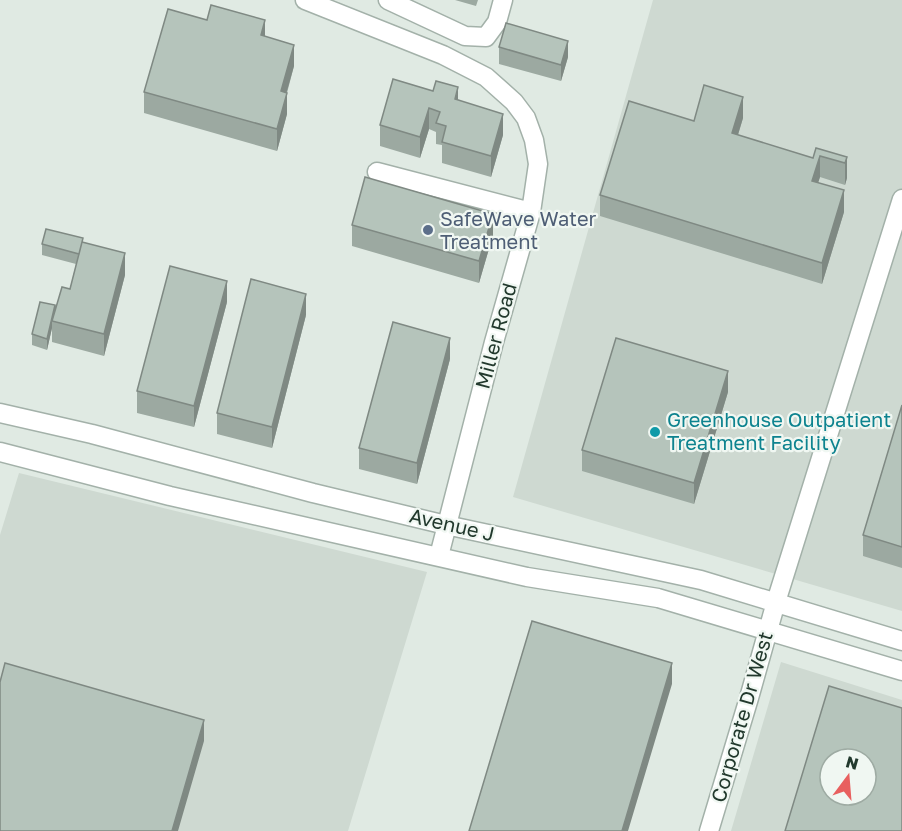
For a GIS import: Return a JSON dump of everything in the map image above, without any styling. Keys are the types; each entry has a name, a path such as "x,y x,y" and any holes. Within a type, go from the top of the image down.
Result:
{"street":[{"name":"Miller Road","path":"305,0 443,55 486,77 514,102 526,118 534,140 538,164 531,212 494,342 439,556"},
{"path":"388,0 465,36 486,37 497,22 504,0"},
{"path":"377,172 531,212"},
{"name":"Corporate Dr West","path":"709,831 776,602 902,199"},
{"name":"Avenue J","path":"0,412 92,434 312,493 446,525 701,580 902,641"},
{"name":"Avenue J","path":"0,452 170,496 527,578 658,597 902,670"}],"shaded area":[{"path":"653,0 902,0 902,611 513,497"},
{"path":"19,473 427,572 348,831 0,831 0,535"},
{"path":"781,662 902,700 902,831 731,831"}],"building":[{"path":"211,5 265,20 261,35 294,45 281,91 287,93 277,129 144,92 168,9 207,20"},
{"path":"506,23 568,41 561,65 499,47"},
{"path":"393,79 433,91 436,81 458,87 455,99 503,114 491,156 442,142 446,126 436,123 440,112 429,108 420,137 380,125"},
{"path":"704,85 743,97 732,133 813,158 816,148 847,157 845,163 820,156 812,181 844,190 822,263 600,195 629,101 694,121"},
{"path":"365,177 493,214 479,261 352,225"},
{"path":"46,229 83,238 79,254 42,244"},
{"path":"82,242 125,253 104,334 52,321 62,287 70,289"},
{"path":"170,266 227,281 194,406 137,391"},
{"path":"251,279 306,294 272,427 217,413"},
{"path":"40,302 55,305 47,339 32,334"},
{"path":"393,322 450,338 417,463 359,448"},
{"name":"Greenhouse Outpatient Treatment Facility","path":"616,338 728,371 694,483 582,450"},
{"path":"902,405 902,547 863,535"},
{"path":"532,621 672,663 622,831 469,831"},
{"path":"5,663 204,720 172,831 0,831 0,682"},
{"path":"829,686 902,708 902,831 785,831"}],"place":[{"name":"SafeWave Water Treatment","path":"428,230"},
{"name":"Greenhouse Outpatient Treatment Facility","path":"655,432"}]}
